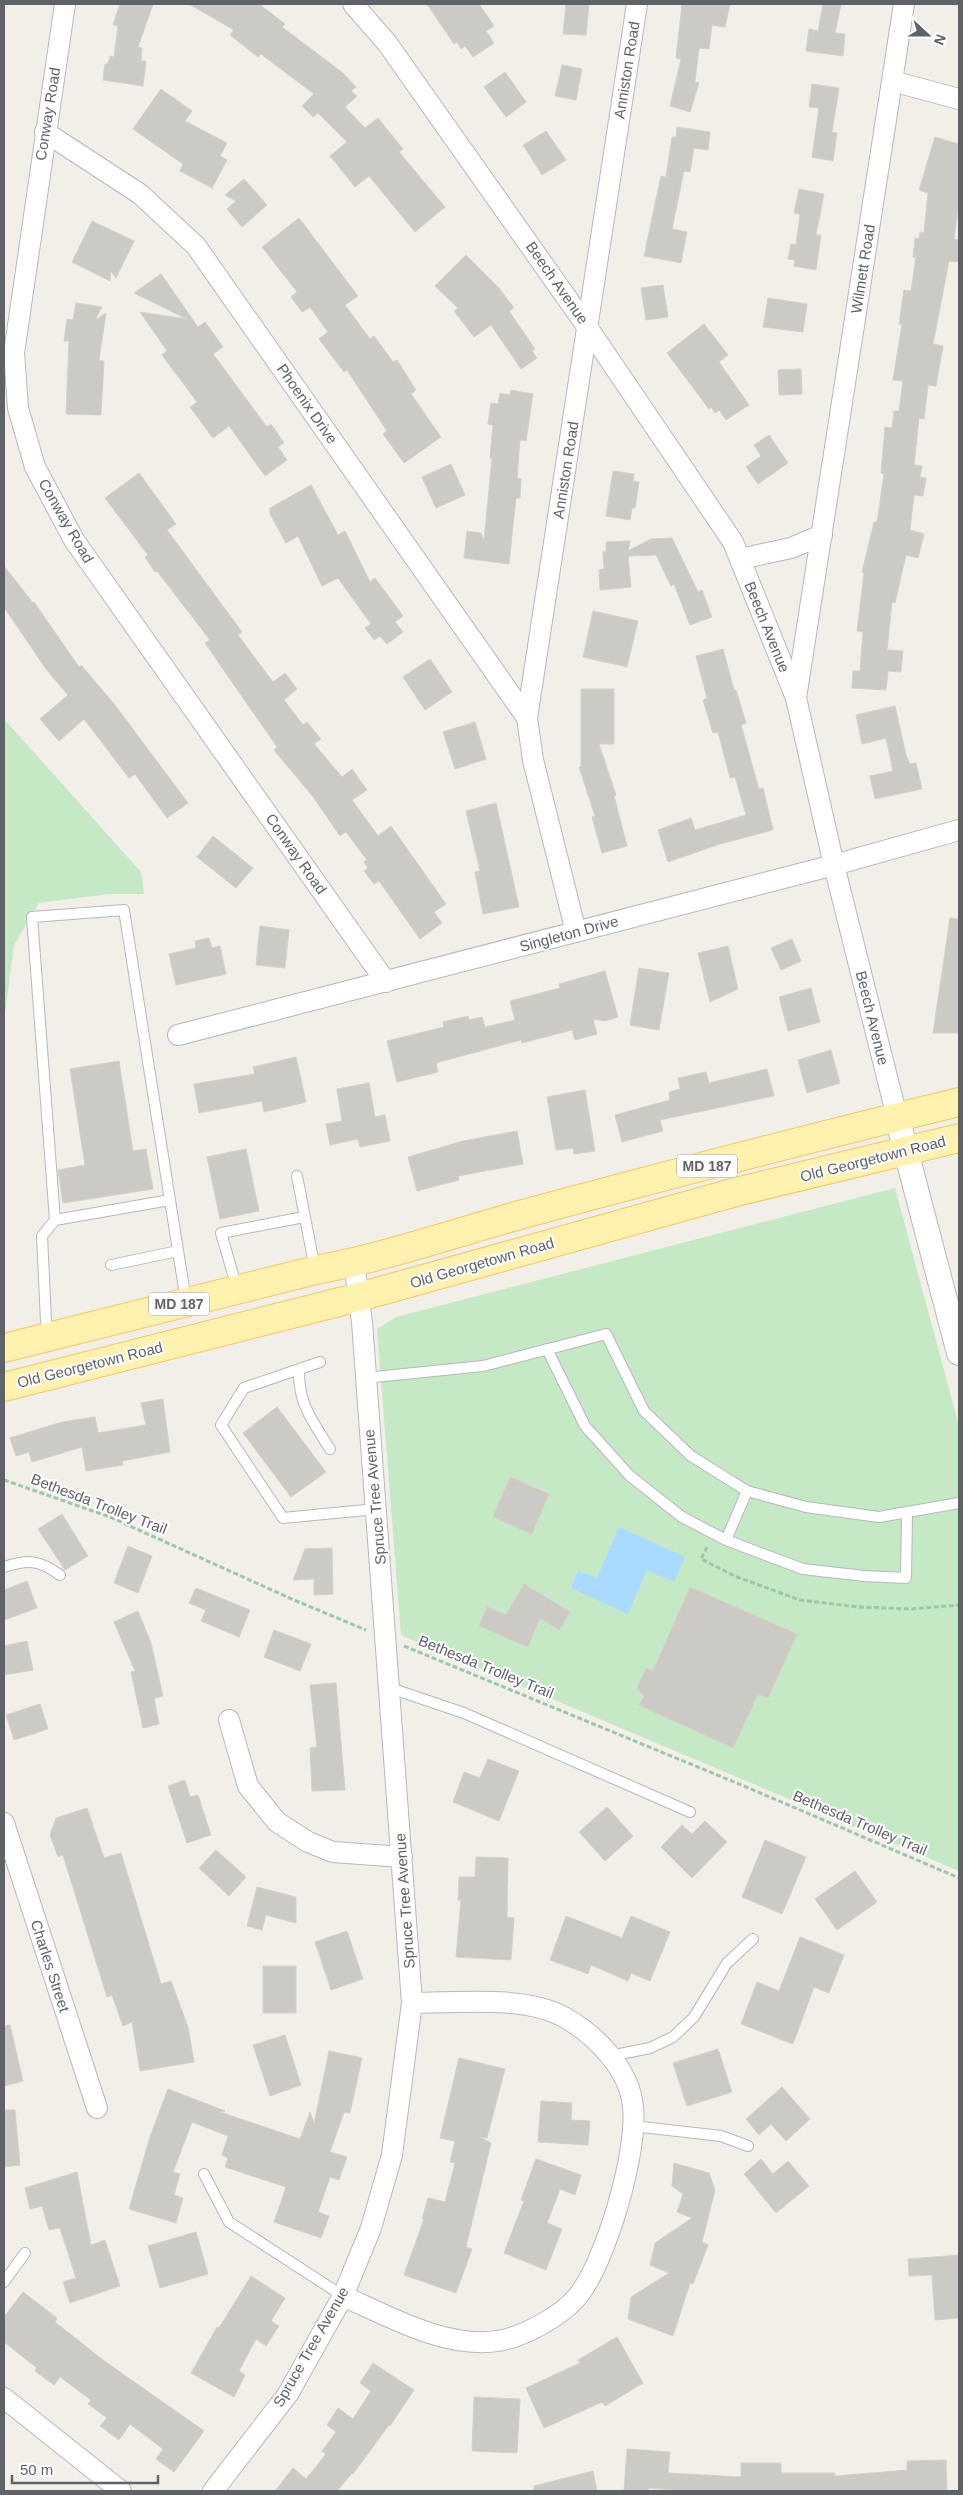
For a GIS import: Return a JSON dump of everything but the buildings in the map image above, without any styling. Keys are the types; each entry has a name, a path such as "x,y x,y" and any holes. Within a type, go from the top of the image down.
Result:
{"main road":[{"name":"MD 187","path":"4,1348 354,1262 516,1216 959,1102"},
{"name":"Old Georgetown Road","path":"4,1387 359,1297 736,1192 959,1138"}],"street":[{"name":"Conway Road","path":"65,4 14,353 18,408 36,467 74,540 386,982"},
{"name":"Beech Avenue","path":"353,4 387,43 588,328 733,542 796,698 834,865 897,1117 953,1304 959,1353"},
{"name":"Anniston Road","path":"576,932 533,760 527,718 637,4"},
{"name":"Wilmett Road","path":"796,698 904,4"},
{"path":"892,81 959,99"},
{"name":"Phoenix Drive","path":"45,132 140,194 196,246 527,718"},
{"path":"740,558 791,548 822,535"},
{"name":"Singleton Drive","path":"178,1035 834,865 959,830"},
{"name":"Spruce Tree Avenue","path":"213,2491 288,2394 343,2296 371,2228 392,2155 412,2002 387,1638 359,1297 354,1262"},
{"path":"229,1720 248,1786 278,1822 308,1842 332,1852 402,1857"},
{"name":"Charles Street","path":"4,1823 97,2108"},
{"path":"343,2296 423,2331 474,2343 498,2341 534,2330 577,2297 602,2252 632,2152 633,2106 626,2080 604,2047 565,2018 538,2007 507,2004 412,2002"},
{"path":"4,2398 121,2491"}],"lane":[{"path":"55,1220 32,917 124,910 186,1302"},
{"path":"297,1176 316,1270"},
{"path":"51,1337 46,1321 42,1236 55,1220 170,1200"},
{"path":"237,1290 221,1233 304,1217"},
{"path":"111,1265 178,1251"},
{"path":"365,1378 483,1366 606,1334 644,1411 692,1456 747,1491 806,1507 879,1517 959,1503"},
{"path":"547,1349 585,1426 630,1476 682,1517 726,1540 803,1569 864,1576 906,1578 907,1512"},
{"path":"320,1362 244,1388 221,1425 283,1518 376,1509"},
{"path":"299,1369 298,1387 304,1408 330,1449"},
{"path":"726,1540 747,1491"},
{"path":"4,1567 31,1561 45,1564 60,1575"},
{"path":"390,1688 464,1714 690,1812"},
{"path":"610,2056 650,2048 673,2037 694,2017 726,1963 753,1939"},
{"path":"633,2126 721,2136 748,2146"},
{"path":"204,2174 229,2222 343,2296"},
{"path":"4,2282 26,2253"}],"path":[{"name":"Bethesda Trolley Trail","path":"4,1480 110,1516 294,1600 718,1775 959,1878"}],"green space":[{"path":"4,719 141,872 144,894 109,894 39,903 14,945 4,1021"},
{"path":"895,1188 959,1426 959,1871 401,1635 377,1329 396,1317"}],"water":[{"path":"619,1527 685,1557 674,1582 647,1570 628,1614 571,1588 578,1571 597,1578"}]}
